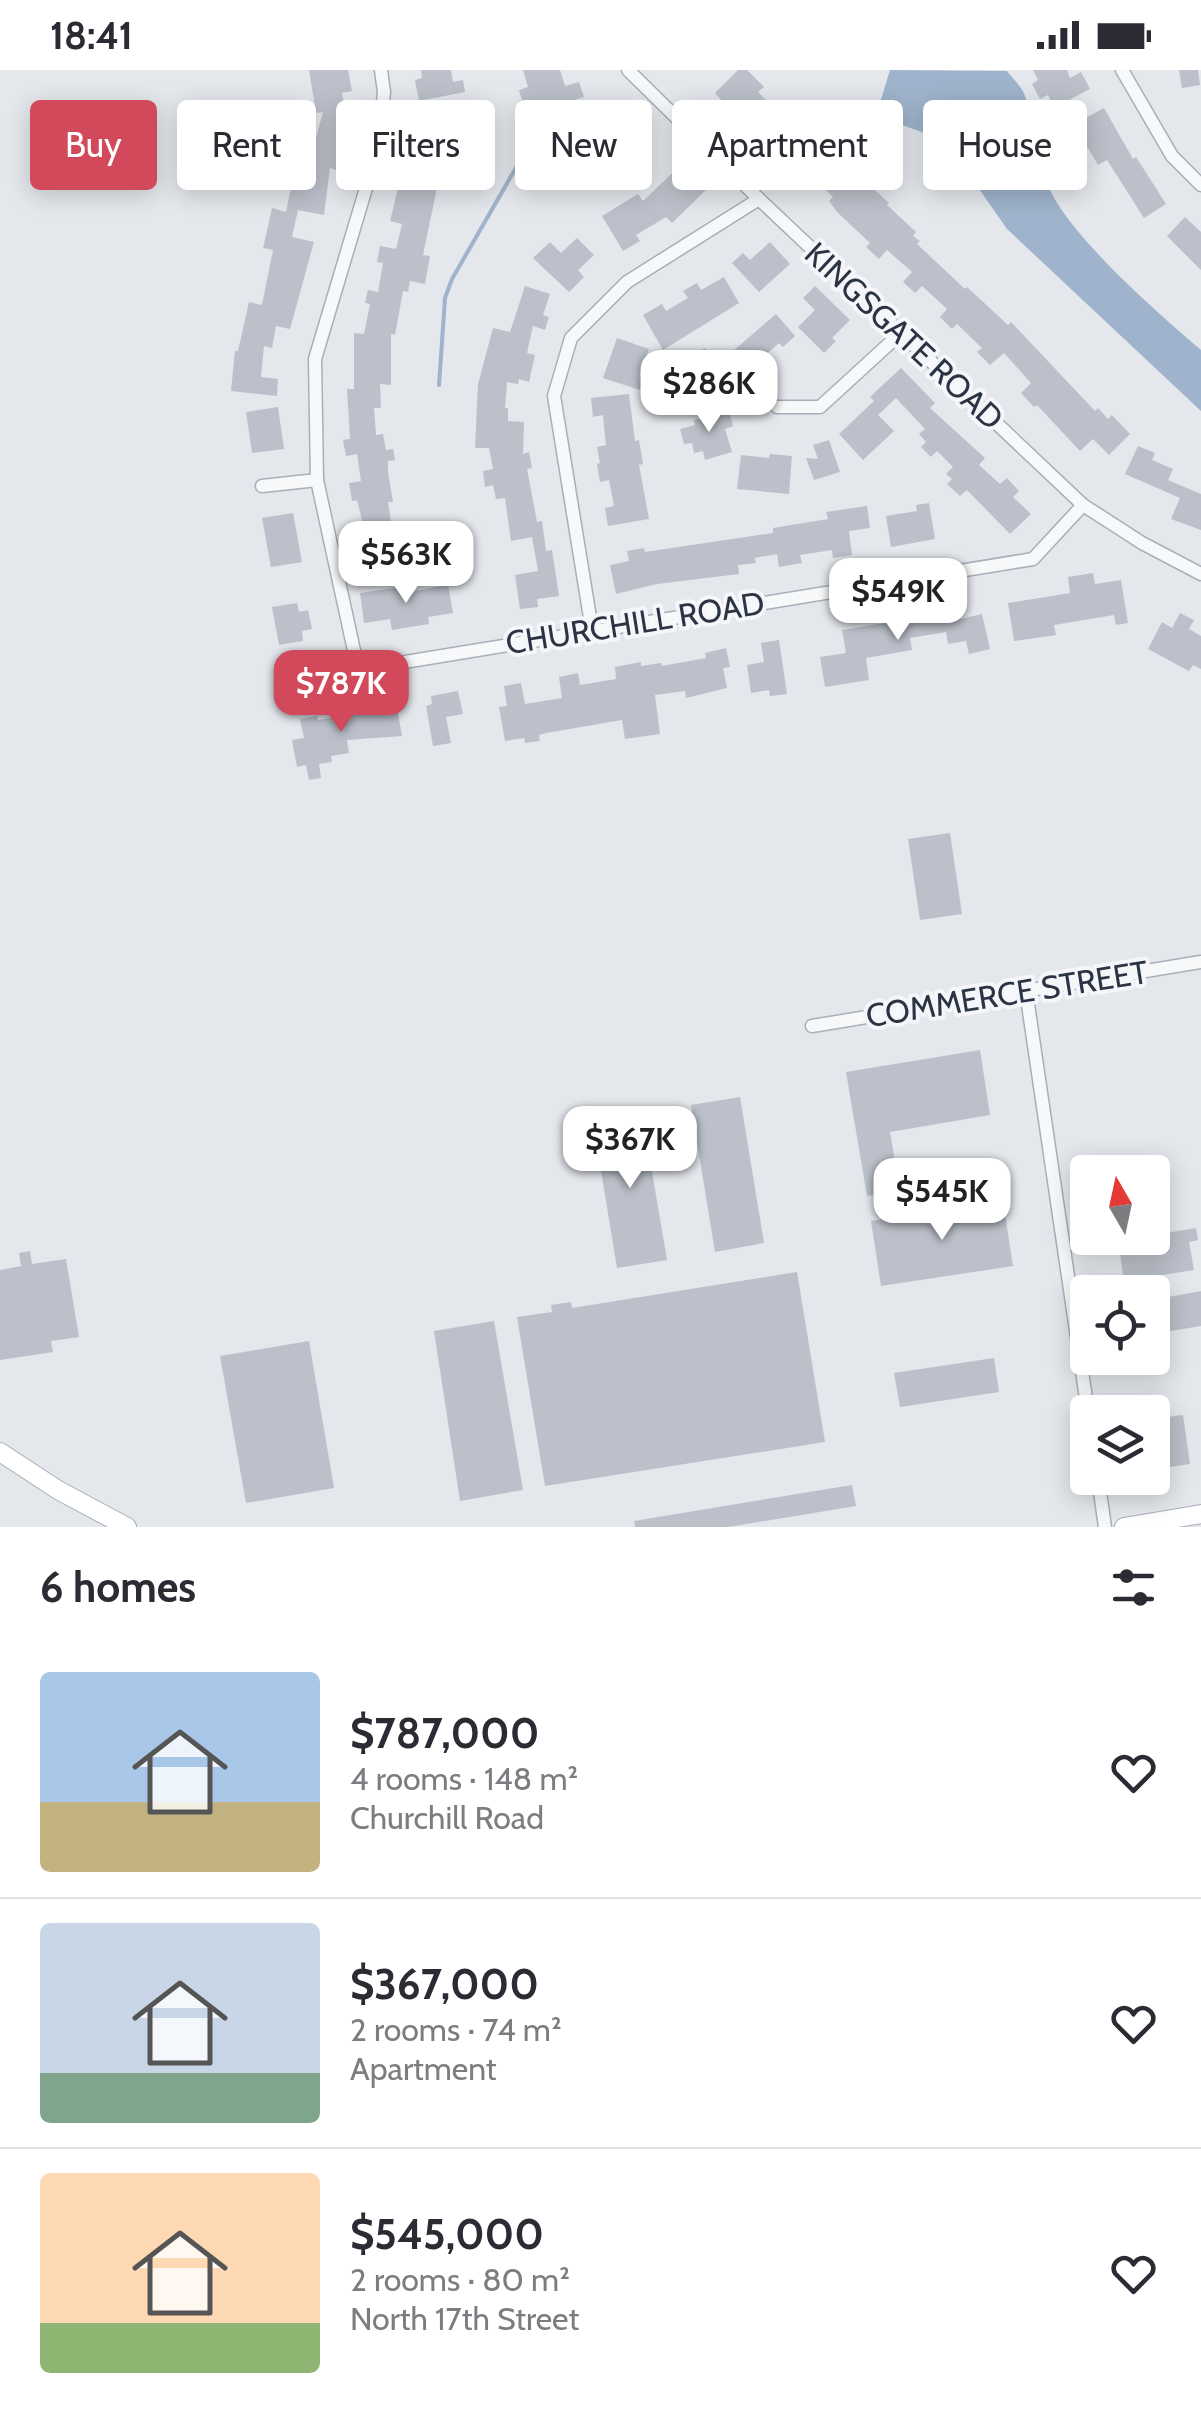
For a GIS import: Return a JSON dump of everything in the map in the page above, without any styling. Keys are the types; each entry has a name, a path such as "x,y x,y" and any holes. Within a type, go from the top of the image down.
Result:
{"street":[{"path":"358,669 317,480 315,359 378,148 384,92 381,70"},
{"name":"KINGSGATE ROAD","path":"628,70 1083,505 1142,543 1201,574"},
{"path":"1122,70 1172,156 1201,184"},
{"path":"592,630 554,396 571,338 626,282 759,199"},
{"path":"777,407 820,407 902,332"},
{"path":"262,486 317,480"},
{"name":"CHURCHILL ROAD","path":"283,682 1032,558 1083,505"},
{"name":"COMMERCE STREET","path":"812,1026 1201,962"},
{"path":"1026,991 1085,1395"},
{"path":"0,1452 58,1490 127,1527"},
{"path":"1100,1495 1105,1527"},
{"path":"1124,1527 1201,1514"}],"water":[{"path":"890,70 1007,71 1026,100 923,100 923,132 903,125 903,100 881,100"},
{"path":"980,190 1050,190 1095,251 1201,350 1201,411 1007,229"}],"building":[{"path":"309,70 348,70 352,91 342,93 343,100 336,100 336,170 330,168 324,215 298,210 292,237 314,242 290,329 276,326 272,348 264,346 261,377 278,379 277,396 231,391 235,351 249,302 262,305 273,250 263,248 272,208 286,212 291,190 316,190 316,138 323,112 316,113"},
{"path":"421,70 451,70 453,82 463,80 465,92 419,100 415,80 422,78"},
{"path":"523,70 560,70 565,86 579,82 584,97 522,100 519,90 528,87"},
{"path":"738,70 747,70 764,87 758,92 766,100 721,100 715,93"},
{"path":"1033,70 1067,70 1070,78 1081,72 1090,89 1069,100 1050,100 1048,95 1040,99 1032,84 1038,80"},
{"path":"1179,70 1198,70 1200,85 1182,88"},
{"path":"1104,108 1133,159 1136,157 1166,204 1144,218 1107,160 1098,165 1087,149 1087,117"},
{"path":"672,173 672,190 706,190 672,223 666,217 636,235 640,241 623,251 602,216 638,194 643,201"},
{"path":"398,190 437,190 423,255 430,256 425,284 410,281 408,292 403,291 395,335 391,334 391,385 380,384 381,408 374,408 376,435 383,434 386,450 393,449 395,460 388,461 388,472 393,502 388,502 393,534 399,533 403,559 362,565 360,550 366,549 362,520 357,500 352,501 349,483 361,481 357,454 346,456 343,440 350,439 347,389 354,389 354,333 364,334 370,304 365,303 368,290 378,292 383,263 377,262 380,246 396,249 402,224 390,221"},
{"path":"826,190 875,190 916,232 913,236 920,241 917,244 1008,325 1011,322 1095,411 1098,408 1108,419 1112,415 1130,434 1109,455 1093,439 1080,451 1021,393 1031,383 1004,353 990,365 977,352 982,348 957,324 952,329 940,317 947,309 922,286 915,293 903,282 912,272 887,250 879,259 866,247 870,243 829,201 833,197"},
{"path":"1185,217 1201,232 1201,270 1167,236"},
{"path":"577,238 594,255 578,270 584,277 569,292 533,258 550,242 561,253"},
{"path":"770,242 790,264 759,292 732,263 743,253 750,260"},
{"path":"724,277 739,303 663,350 643,315 662,304 666,311 688,298 683,291 697,283 701,290"},
{"path":"525,286 550,294 543,315 549,317 545,330 533,326 527,353 535,355 529,382 507,382 505,408 508,421 524,422 523,454 529,452 532,468 527,469 537,522 542,521 546,551 552,550 559,596 537,599 538,607 520,609 515,575 538,571 532,537 511,541 505,498 496,499 493,485 485,487 483,471 493,469 489,448 475,448 478,384 493,328 510,332"},
{"path":"815,286 850,320 824,353 798,327 815,310 803,298"},
{"path":"776,314 795,336 783,347 779,343 757,362 751,355 721,401 684,377 704,348 725,362"},
{"path":"617,338 649,349 639,377 644,379 640,390 603,378"},
{"path":"901,368 935,403 930,408 985,458 979,465 1000,484 1007,478 1019,491 1013,497 1031,514 1010,534 967,490 960,496 947,484 952,479 946,474 953,467 937,451 931,457 921,447 926,442 919,434 925,429 896,398 878,415 894,431 863,460 839,434"},
{"path":"629,394 649,519 608,526 605,508 614,506 609,480 600,482 597,464 597,447 606,445 603,415 593,417 591,398"},
{"path":"278,407 284,449 252,453 246,412"},
{"path":"729,411 733,426 725,429 732,452 705,460 703,451 694,453 692,443 684,444 680,429 695,425 694,420"},
{"path":"829,440 840,472 814,480 806,458 818,459 813,445"},
{"path":"1138,446 1155,453 1152,460 1173,469 1168,480 1201,494 1201,530 1171,519 1180,498 1125,474"},
{"path":"770,454 792,456 789,494 737,489 741,455 769,458"},
{"path":"929,503 935,539 891,547 886,516 917,511 916,505"},
{"path":"867,506 870,528 849,531 852,555 833,558 832,550 800,555 802,563 779,567 777,554 738,565 739,574 657,584 616,594 610,565 629,561 627,551 644,548 645,552 773,533 773,528 828,519 826,512"},
{"path":"293,513 302,562 271,567 262,518"},
{"path":"1093,573 1095,584 1121,580 1128,623 1116,625 1114,615 1054,625 1056,635 1014,641 1008,603 1070,593 1068,577"},
{"path":"448,585 453,613 428,617 429,624 392,630 390,619 364,623 360,593 402,587 403,593"},
{"path":"297,603 299,612 308,610 312,629 302,631 303,641 279,645 272,607"},
{"path":"959,611 961,619 982,614 990,649 969,654 966,641 948,644 946,632 910,638 912,650 866,658 869,680 825,687 820,657 846,653 842,630"},
{"path":"1180,613 1194,620 1189,629 1201,636 1201,669 1193,665 1189,671 1148,649 1162,622 1172,628"},
{"path":"779,640 787,694 770,696 769,690 751,693 747,665 764,662 761,643"},
{"path":"726,648 730,667 723,668 727,688 686,698 685,691 655,695 660,734 625,739 622,720 546,733 539,735 540,741 505,741 499,707 507,706 504,686 521,683 525,704 562,698 559,677 578,673 580,685 616,679 615,667 641,662 641,666 662,666 706,658 705,653"},
{"path":"458,691 463,714 446,717 451,743 433,746 426,706 432,704 431,696"},
{"path":"373,706 374,711 397,707 402,736 347,740 349,753 331,756 332,762 319,764 321,778 309,780 306,765 297,767 292,740 304,738 300,719 351,715 350,710"},
{"path":"950,833 962,914 920,920 908,839"},
{"path":"980,1050 990,1115 890,1132 900,1191 867,1196 846,1072"},
{"path":"740,1097 764,1243 715,1252 691,1105"},
{"path":"642,1113 667,1260 617,1268 593,1122"},
{"path":"1003,1201 1013,1266 881,1286 871,1221"},
{"path":"1196,1228 1198,1240 1189,1242 1194,1270 1123,1275 1120,1255 1170,1255 1170,1232"},
{"path":"30,1251 32,1264 66,1259 79,1337 51,1341 53,1352 0,1360 0,1270 21,1266 19,1253"},
{"path":"797,1272 825,1442 545,1486 517,1317 552,1312 551,1305 571,1302 572,1308"},
{"path":"1201,1291 1201,1326 1170,1331 1170,1297"},
{"path":"494,1321 523,1490 460,1501 434,1331"},
{"path":"309,1341 334,1488 246,1503 220,1356"},
{"path":"994,1358 999,1392 900,1407 894,1373"},
{"path":"1183,1415 1190,1464 1170,1467 1170,1417"},
{"path":"852,1485 856,1506 728,1527 635,1527 634,1521"}],"waterway":[{"path":"439,385 445,298 515,169"}]}
